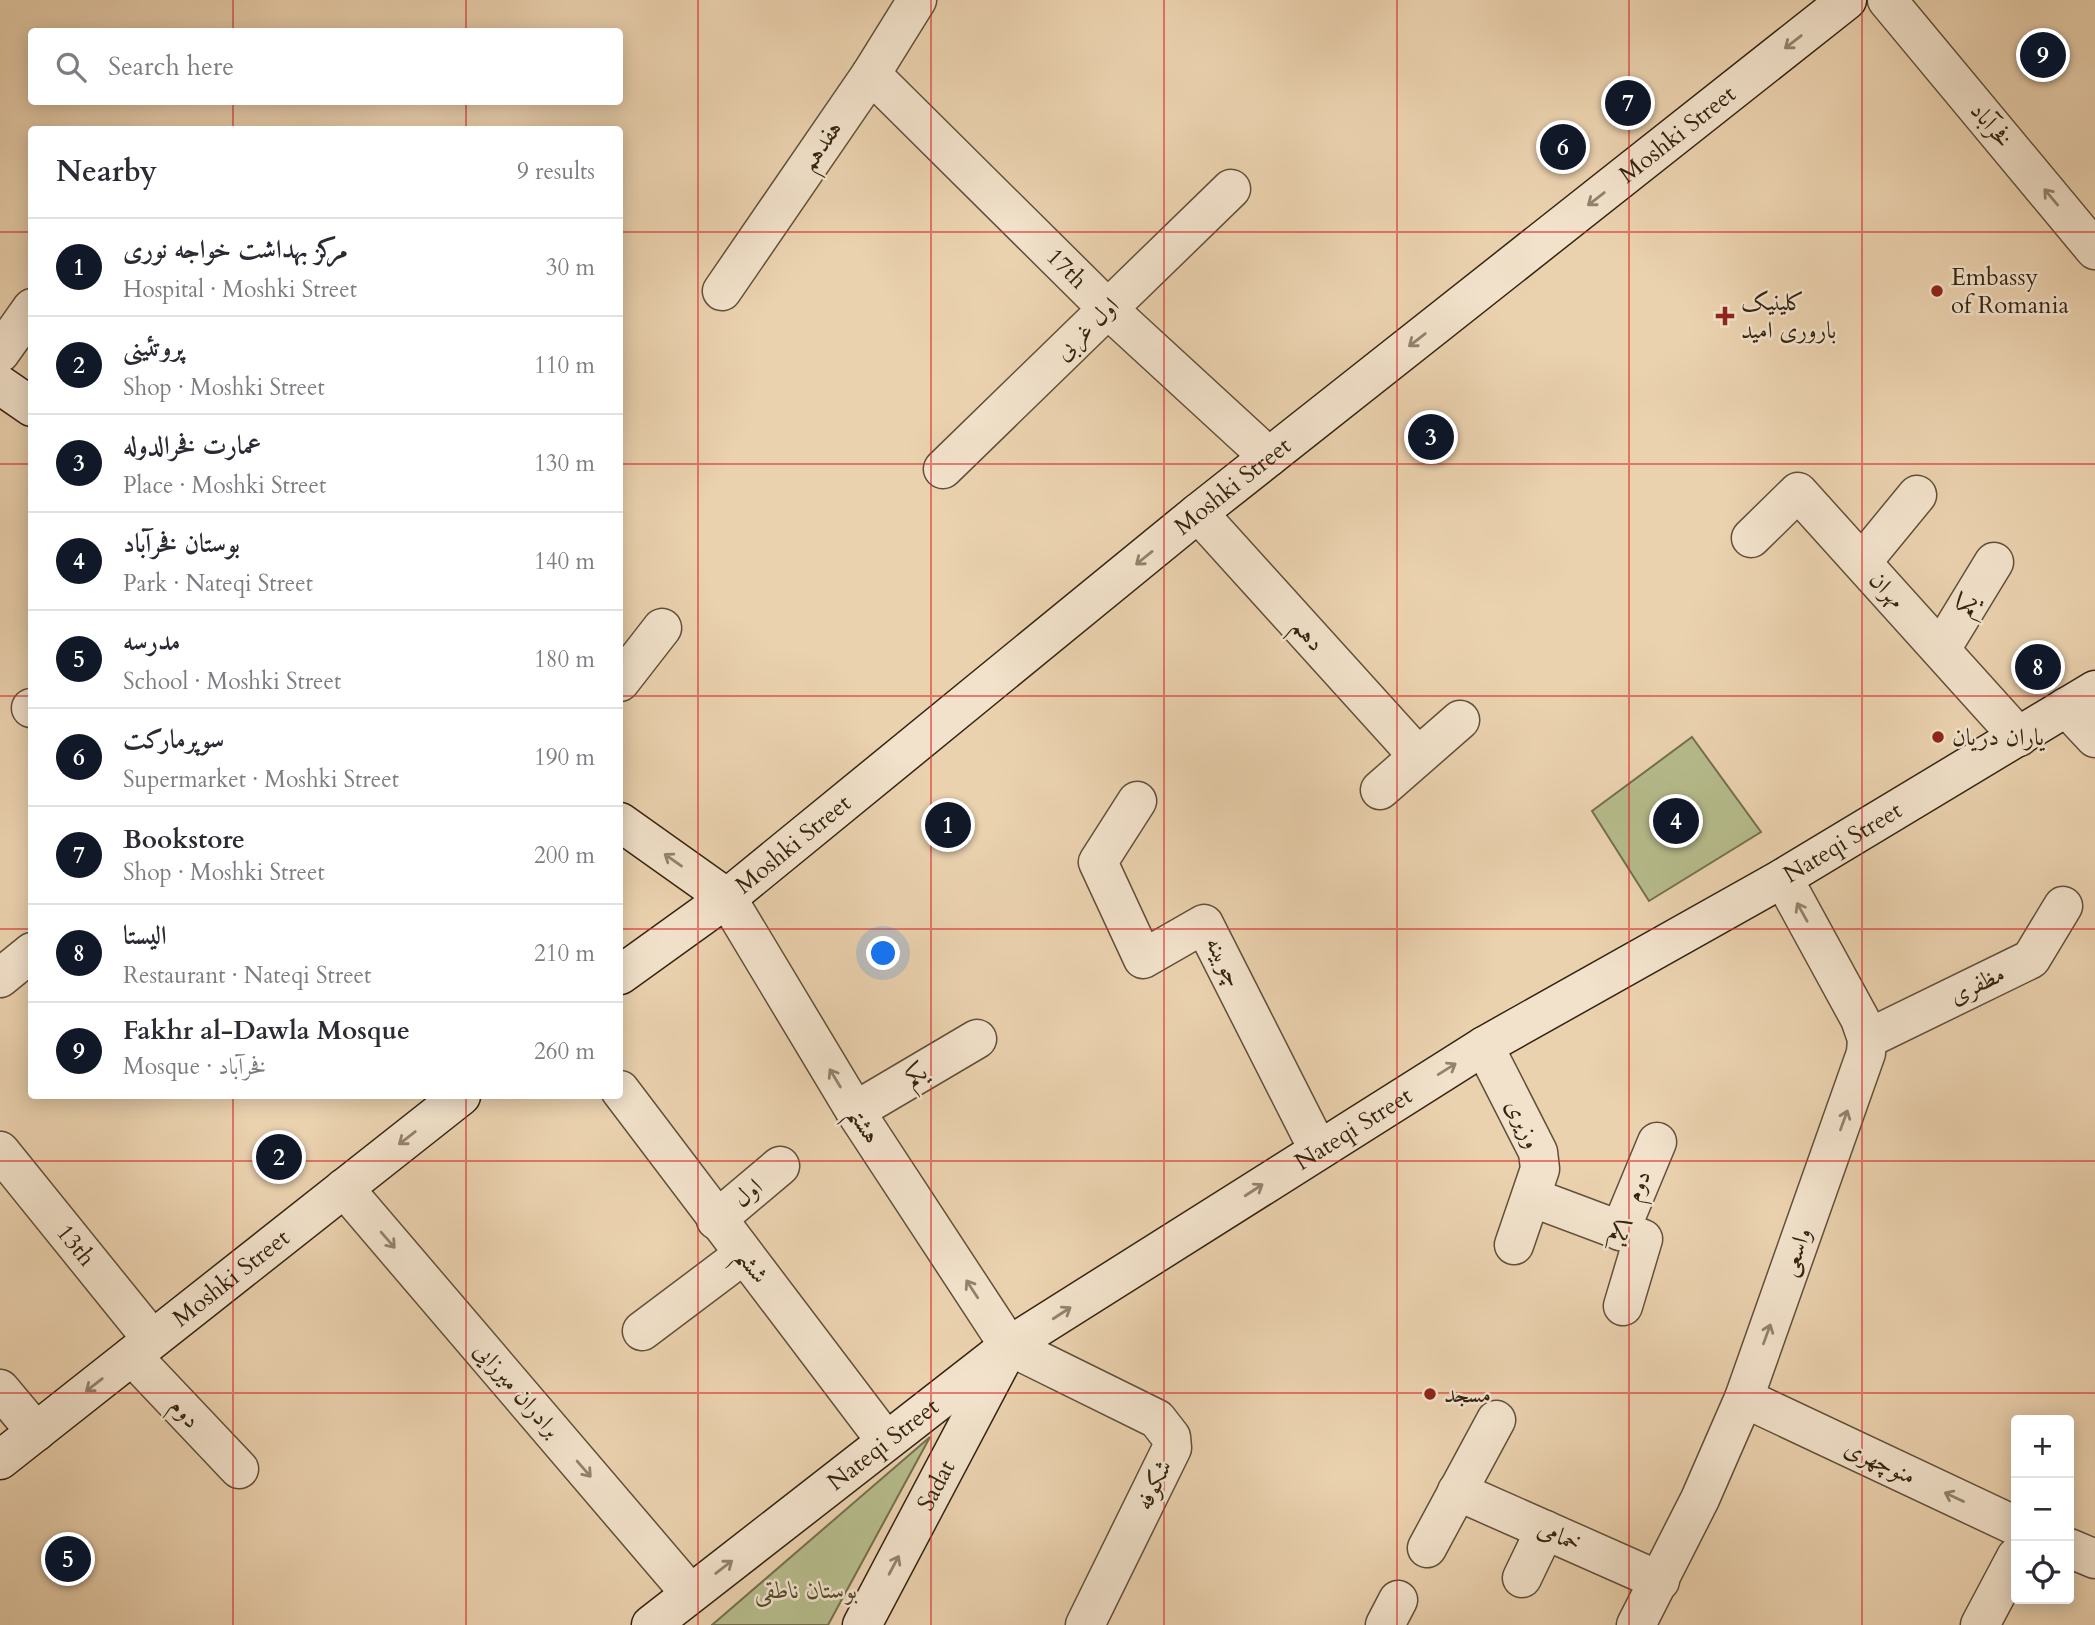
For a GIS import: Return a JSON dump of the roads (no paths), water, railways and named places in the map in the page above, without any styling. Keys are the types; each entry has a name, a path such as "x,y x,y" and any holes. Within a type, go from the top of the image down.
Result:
{"street":[{"name":"هفدهم","path":"722,291 871,74 917,0"},
{"name":"Moshki Street","path":"623,973 727,898 1198,513 1847,0"},
{"name":"فخرآباد","path":"1887,0 2090,234"},
{"name":"17th","path":"871,74 1108,309 1269,457"},
{"name":"اول غربی","path":"943,469 1231,189"},
{"path":"0,354 28,314"},
{"path":"0,385 28,404"},
{"name":"مهران","path":"1751,538 1798,492 2019,737"},
{"path":"1862,562 1917,495"},
{"name":"دهم","path":"1198,513 1418,757"},
{"name":"یکم","path":"1941,649 1994,562"},
{"path":"623,678 662,628"},
{"path":"2080,699 2095,738"},
{"name":"Nateqi Street","path":"651,1625 1009,1346 1485,1046 1783,878 2080,699"},
{"path":"1380,790 1460,720"},
{"name":"چوبینه","path":"1137,802 1098,862 1143,959 1204,924 1318,1149"},
{"path":"623,824 727,898"},
{"path":"1783,878 1860,1019 1867,1040"},
{"name":"هشتم","path":"727,898 855,1111 1009,1346"},
{"name":"مظفری","path":"1867,1040 2031,959 2063,906"},
{"path":"0,978 28,955"},
{"name":"یکم","path":"855,1111 977,1039"},
{"name":"واسعی","path":"1636,1625 1660,1581 1744,1398 1863,1067 1867,1040"},
{"name":"وزیری","path":"1485,1046 1538,1152 1540,1169 1514,1245"},
{"name":"ششم","path":"623,1094 886,1441"},
{"name":"Moshki Street","path":"0,1460 457,1099"},
{"name":"دوم","path":"1620,1231 1657,1142"},
{"name":"13th","path":"0,1150 142,1348"},
{"name":"اول","path":"716,1220 780,1166"},
{"name":"برادران میرزایی","path":"344,1188 690,1593"},
{"name":"یکم","path":"1531,1197 1643,1239 1623,1306"},
{"path":"642,1331 743,1255"},
{"name":"Sadat","path":"862,1625 1009,1346"},
{"name":"شکوفه","path":"1009,1346 1157,1419 1171,1437 1172,1448 1085,1625"},
{"name":"دوم","path":"142,1348 239,1469"},
{"path":"0,1389 36,1432"},
{"name":"منوچهری","path":"1744,1398 2011,1524"},
{"path":"1427,1548 1496,1420"},
{"name":"خمامی","path":"1457,1491 1660,1581"},
{"path":"1522,1578 1545,1530"},
{"path":"2074,1550 2095,1559"},
{"path":"1980,1625 2011,1566"}],"place":[{"name":"Fakhr al-Dawla Mosque","path":"2043,55"},
{"name":"Bookstore","path":"1628,103"},
{"name":"سوپرمارکت","path":"1563,147"},
{"name":"Embassy of Romania","path":"1937,291"},
{"name":"کلینیک باروری امید","path":"1725,316"},
{"name":"عمارت فخرالدوله","path":"1431,437"},
{"name":"الیستا","path":"2038,667"},
{"name":"یاران دریان","path":"1938,737"},
{"name":"بوستان فخرآباد","path":"1676,821"},
{"name":"مرکز بهداشت خواجه نوری","path":"948,825"},
{"name":"پروتئینی","path":"279,1157"},
{"name":"مسجد","path":"1430,1394"},
{"name":"مدرسه","path":"68,1559"}],"park label":[{"name":"بوستان ناطقی","path":"806,1590"}]}
